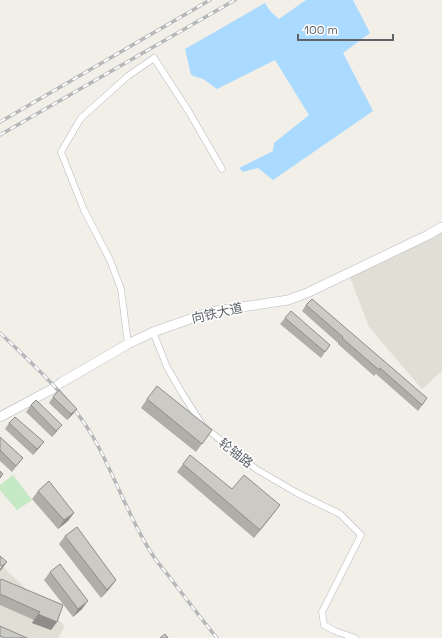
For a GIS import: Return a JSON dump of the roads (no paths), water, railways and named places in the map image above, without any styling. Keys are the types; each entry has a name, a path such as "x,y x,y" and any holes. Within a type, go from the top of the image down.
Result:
{"street":[{"path":"128,344 122,289 110,260 84,210 61,152 81,118 128,76 154,58 189,112 222,169"},
{"name":"向铁大道","path":"0,417 54,388 128,344 153,332 210,312 288,300 307,293 442,227"},
{"name":"轮轴路","path":"153,332 167,367 203,426 256,469 297,493 340,514 361,535 322,612 324,625 354,638"}],"water":[{"path":"306,0 353,0 370,33 343,53 373,111 273,180 258,168 243,172 239,168 273,151 274,143 309,115 275,60 217,89 203,79 191,75 185,49 265,3 270,11 279,19"}],"railway":[{"path":"0,122 210,0"},
{"path":"0,135 235,0"},
{"path":"0,333 63,395 84,423 101,451 143,540 160,565 217,638"}]}
